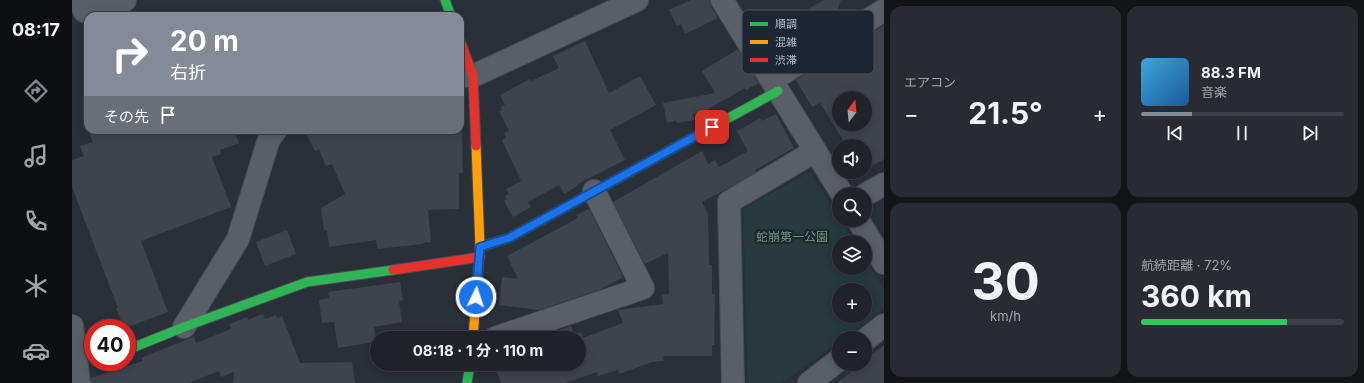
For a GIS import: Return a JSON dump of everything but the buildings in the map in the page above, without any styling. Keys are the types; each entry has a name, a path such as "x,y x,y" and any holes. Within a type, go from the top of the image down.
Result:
{"street":[{"path":"80,0 84,11 125,0"},
{"path":"445,0 450,12"},
{"path":"467,76 637,0"},
{"path":"722,0 742,32"},
{"path":"874,17 884,10"},
{"path":"464,61 467,76 480,247 474,331"},
{"path":"768,74 838,187"},
{"path":"480,247 509,238 594,191 775,86 792,74"},
{"path":"184,327 238,239 269,139 273,134"},
{"path":"733,383 729,202 815,151"},
{"path":"872,191 884,184"},
{"path":"516,331 643,288 594,191"},
{"path":"862,227 884,262"},
{"path":"136,346 306,282 480,257"},
{"path":"872,334 884,325"},
{"path":"72,326 80,350 79,383"},
{"path":"809,383 832,365"},
{"path":"467,383 469,371"}],"green space":[{"name":"蛇崩第一公園","path":"810,172 832,207 832,227 844,227 850,235 832,235 832,275 872,275 872,270 884,289 884,309 872,318 872,283 832,283 832,323 865,323 854,331 832,331 832,347 782,383 748,383 743,209"}],"traffic: fast":[{"path":"445,0 450,12"},
{"path":"480,247 509,238 778,91"},
{"path":"136,346 184,327 307,282 393,270"},
{"path":"467,383 469,371"}],"traffic: slow":[{"path":"474,331 480,247 476,146"}],"traffic: jam":[{"path":"464,51 473,76 476,146"},
{"path":"393,270 480,257"}],"route":[{"path":"476,297 480,247 509,238 712,127"}]}
